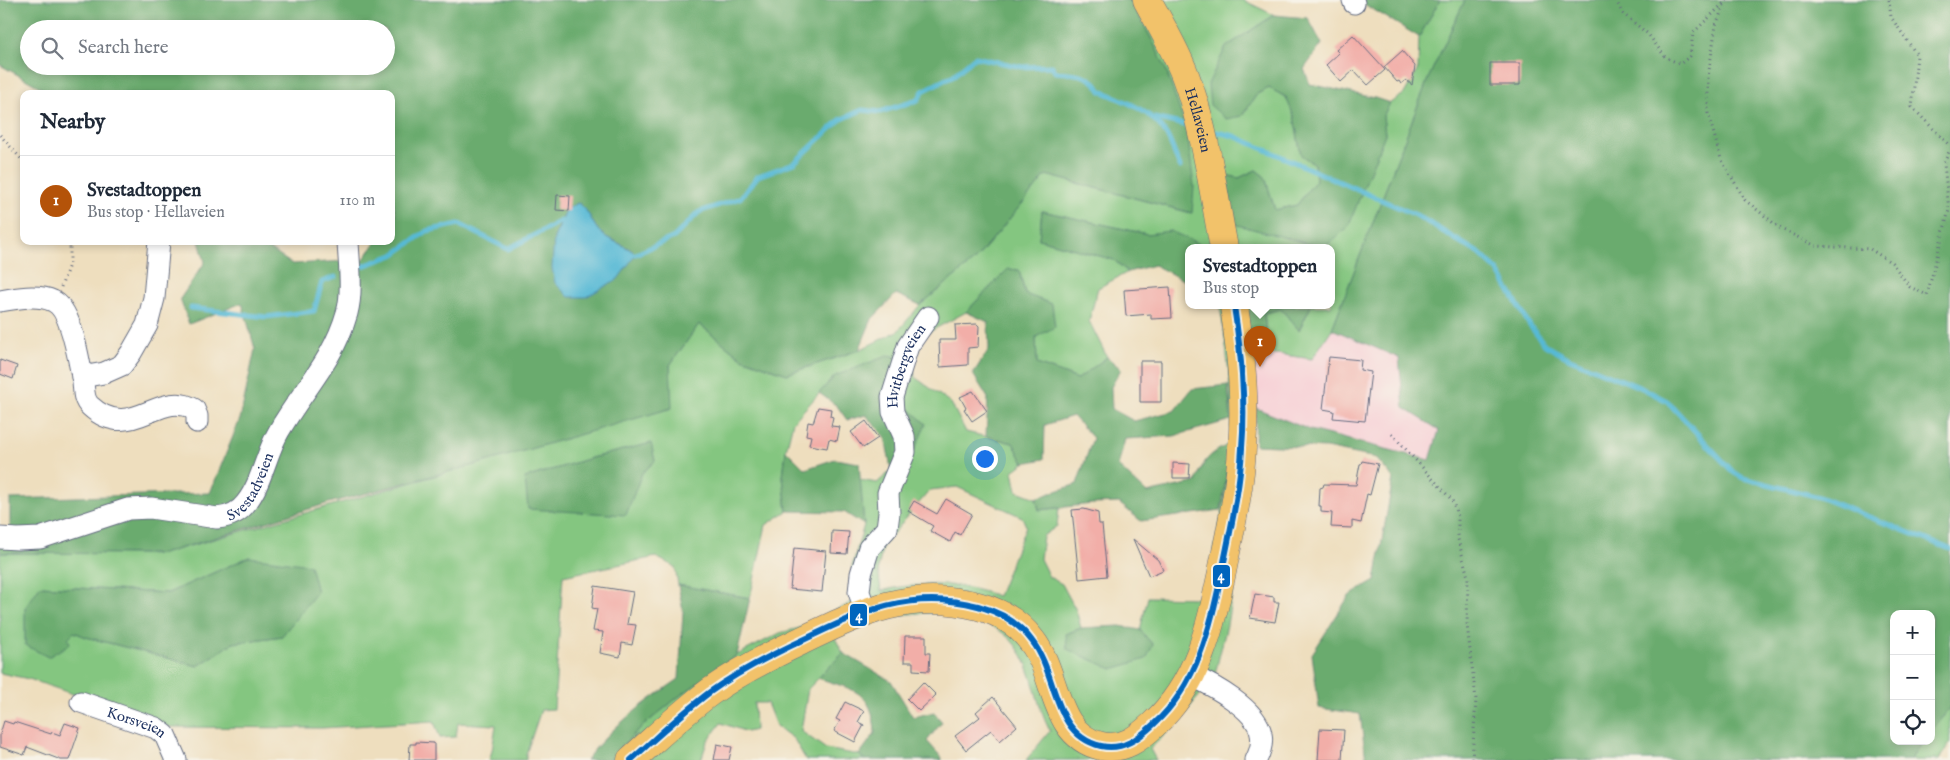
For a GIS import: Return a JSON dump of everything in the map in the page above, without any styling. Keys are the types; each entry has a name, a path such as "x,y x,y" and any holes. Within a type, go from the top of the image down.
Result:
{"main road":[{"name":"Hellaveien","path":"1147,0 1175,52 1193,98 1206,153 1223,244"},
{"path":"631,760 688,709 742,672 793,645 866,612 896,603 919,600 945,599 984,608 1008,618 1020,627 1034,642 1043,658 1063,715 1072,729 1103,753 1140,737 1171,708 1192,676 1202,652 1210,622 1233,520 1242,449 1243,400 1234,309"}],"street":[{"path":"82,377 104,373 122,365 135,346 147,325 154,298 159,245"},
{"name":"Svestadveien","path":"0,538 40,538 128,509 151,508 217,518 225,517 241,509 251,497 278,433 325,365 336,344 349,300 348,245"},
{"path":"0,301 34,297 54,301 61,307 78,353 87,402 99,413 120,420 131,420 170,404 184,404 194,409 197,422"},
{"name":"Hvitbergveien","path":"866,612 859,592 860,574 869,548 887,528 889,513 888,493 905,452 904,436 893,412 892,397 908,346 928,317"},
{"path":"1192,676 1211,684 1243,706 1258,726 1262,735 1260,752 1256,760"},
{"name":"Korsveien","path":"81,702 156,728 165,735 176,760"}],"path":[{"path":"1616,0 1622,13 1648,34 1665,57 1680,64 1690,56 1693,33 1724,5"},
{"path":"1727,0 1716,25 1708,77 1708,113 1721,159 1745,200 1781,229 1816,246 1870,249 1892,263 1910,287 1927,296 1949,210 1944,164 1950,147 1912,107 1918,56 1891,17 1889,0"},
{"path":"0,135 20,158"},
{"path":"54,301 63,284 70,262 70,245"},
{"path":"1392,434 1452,500 1458,516 1458,539 1468,577 1468,625 1476,699 1472,760"}],"shaded area":[{"path":"1332,329 1399,358 1404,408 1439,430 1430,460 1310,430 1256,408 1252,357 1274,354 1312,359"}],"green space":[{"path":"0,0 1130,0 1165,67 1187,132 1194,186 1192,213 1046,175 975,260 920,305 896,294 872,319 859,350 787,374 742,358 699,324 670,365 672,408 482,463 329,503 162,554 0,553 0,531 10,531 10,499 210,493 240,419 255,349 242,303 189,324 180,299 205,262 200,245 263,245 292,264 363,260 374,245 395,245 395,90 45,90 0,65","holes":["578,203 602,234 636,254 554,238 567,209"]},
{"path":"1130,0 1243,0 1274,15 1226,47 1242,116 1257,94 1269,88 1286,97 1294,116 1301,155 1314,164 1316,180 1297,205 1275,210 1265,177 1256,170 1239,178 1226,175 1319,244 1199,244 1170,232 1147,234 1042,211 1039,239 1114,260 1128,272 1098,288 1089,321 1107,357 1078,379 1037,364 1036,337 1019,270 1008,269 966,312 920,337 909,354 916,378 951,403 966,432 1013,443 1024,463 1013,471 1017,491 1036,498 1039,510 1059,508 1057,526 1043,536 1040,559 1049,577 1062,584 1076,610 1081,628 1066,634 1153,645 1140,630 1148,597 1202,598 1208,577 1218,533 1229,464 1231,406 1220,309 1246,309 1235,574 1227,625 1214,678 1177,723 1150,749 1156,760 1026,760 1050,731 1027,666 1016,646 1004,634 989,625 971,618 931,613 912,614 877,621 835,638 843,653 808,689 801,731 826,749 859,755 865,760 806,760 794,739 776,726 767,703 754,703 755,730 747,732 721,723 707,742 701,760 609,760 638,730 678,697 737,655 780,633 799,628 852,602 852,566 864,525 860,480 877,483 914,451 835,376 793,422 786,450 783,477 787,511 766,525 750,598 678,585 675,567 656,557 563,576 554,709 541,710 526,754 526,760 489,760 496,725 458,723 456,737 440,738 434,721 322,728 169,727 29,679 0,673 0,553 162,554 671,408 670,365 699,324 742,358 787,374 859,350 898,331 920,305 975,260 1046,175 1191,213 1187,132 1152,40","holes":["651,444 655,461 642,473 525,478 591,458","957,487 1022,517 1026,526 998,596 983,591 940,584 925,584 881,591 878,569 883,546 930,490","249,557 282,636 233,643 198,666 86,637 74,632 68,638 40,586 168,593"]},
{"path":"1362,0 1440,0 1419,37 1364,4"},
{"path":"1440,0 1465,0 1428,79 1332,329 1312,359 1277,354 1268,355 1264,313 1281,309 1299,330 1310,309 1335,309 1335,244 1326,244 1385,134 1383,116 1390,103 1404,94 1418,69 1419,37"},
{"path":"1465,0 1950,0 1950,708 1935,726 1935,610 1890,610 1890,745 1921,745 1910,760 1366,760 1360,714 1319,708 1312,654 1349,596 1375,581 1393,478 1376,458 1326,448 1255,445 1256,408 1310,430 1430,460 1439,430 1404,408 1399,358 1332,329 1428,79"},
{"path":"1274,15 1308,18 1322,44 1304,69 1310,84 1390,103 1383,116 1385,134 1348,227 1329,244 1309,244 1234,224 1226,175 1239,178 1256,170 1265,177 1275,210 1297,205 1316,180 1314,164 1301,155 1294,116 1286,97 1269,88 1257,94 1242,116 1226,119 1210,105 1208,84 1226,47"},
{"path":"1042,211 1147,234 1170,231 1200,244 1185,244 1185,281 1154,265 1128,272 1114,260 1039,239"},
{"path":"1008,269 1019,270 1025,294 1052,304 1055,327 1036,337 1037,364 1078,379 1107,357 1121,369 1111,387 1112,409 1134,421 1174,411 1192,389 1228,385 1231,420 1174,436 1125,439 1118,466 1147,493 1196,482 1208,458 1229,444 1227,473 1221,510 1141,521 1119,503 1039,510 1036,498 1077,484 1093,438 1073,416 1045,425 1044,459 1024,463 1013,443 986,436 988,398 973,374 989,349 988,322 966,312"},
{"path":"1246,309 1281,309 1264,313 1268,355 1252,357"},
{"path":"1281,309 1310,309 1299,330"},
{"path":"889,355 898,357 903,403 926,424 914,451 891,469 885,437 866,415 847,420 837,406 819,393 835,376"},
{"path":"651,443 655,461 642,473 626,515 528,509 525,478 591,458"},
{"path":"786,450 805,469 835,459 859,463 864,525 844,512 787,511 783,477"},
{"path":"249,557 310,565 317,592 282,636 233,643 198,666 86,637 74,632 68,638 70,644 48,657 25,645 25,608 40,586 168,593"},
{"path":"678,585 750,598 737,655 678,697 638,730 609,760 586,760 618,726 641,706 679,679 683,611"},
{"path":"1120,626 1140,630 1153,645 1146,659 1112,669 1067,649 1066,634 1081,628"},
{"path":"843,653 891,681 913,717 934,712 942,722 927,741 942,760 865,760 859,755 875,733 870,708 859,694 851,689 818,678"},
{"path":"1950,708 1950,742 1939,760 1910,760 1921,745 1935,745 1935,726"}],"water":[{"path":"578,203 602,234 636,254 618,279 586,297 569,297 555,283 552,268 554,238 567,209"}],"building":[{"path":"1353,35 1385,70 1368,85 1354,70 1341,82 1326,65 1339,53 1336,50"},
{"path":"1402,51 1415,66 1412,85 1406,80 1401,84 1399,81 1397,82 1384,67"},
{"path":"1490,63 1520,63 1520,85 1490,85"},
{"path":"557,195 570,196 569,211 556,210"},
{"path":"1170,287 1172,318 1151,319 1151,314 1126,316 1124,290"},
{"path":"977,324 979,326 978,347 968,348 968,365 940,367 939,340 956,340 955,325"},
{"path":"1329,357 1361,360 1360,370 1371,372 1365,421 1333,418 1334,411 1323,409"},
{"path":"0,360 17,366 13,379 0,374"},
{"path":"1140,361 1161,361 1161,402 1140,402"},
{"path":"973,391 987,411 972,421 964,409 966,408 960,397"},
{"path":"818,407 831,409 830,416 833,417 831,426 840,427 837,441 829,439 827,448 809,445 811,436 806,435 808,422 813,423"},
{"path":"866,421 878,438 863,448 851,432"},
{"path":"1362,461 1378,464 1370,495 1367,494 1361,523 1352,521 1352,528 1331,527 1332,513 1321,512 1321,506 1319,506 1320,488 1324,484 1356,485"},
{"path":"1173,463 1190,464 1189,478 1173,478"},
{"path":"946,499 972,514 960,535 955,532 950,542 930,531 933,526 908,511 914,501 937,514"},
{"path":"1084,509 1098,513 1099,524 1102,524 1107,576 1079,579 1072,510"},
{"path":"832,531 849,532 847,554 831,553"},
{"path":"1133,539 1158,560 1163,570 1149,576"},
{"path":"794,548 826,551 822,592 790,589"},
{"path":"595,586 633,592 627,624 636,625 632,645 622,643 620,657 600,653 603,632 593,631 597,609 592,608"},
{"path":"1255,594 1274,597 1274,602 1279,602 1275,622 1250,618"},
{"path":"905,636 926,636 926,653 930,653 929,671 913,670 913,662 904,662"},
{"path":"923,682 936,695 919,711 907,699"},
{"path":"993,697 1017,726 1000,741 991,730 966,750 955,736 980,717 976,712"},
{"path":"845,702 864,711 858,722 864,725 855,742 834,731 840,721 836,719"},
{"path":"4,721 60,735 65,723 80,728 69,760 61,760 27,747 24,755 0,747 0,734"},
{"path":"1320,729 1344,730 1342,760 1318,760"},
{"path":"416,742 434,743 434,760 409,760 410,744 416,744"},
{"path":"717,744 732,747 729,760 714,760"}],"waterway":[{"path":"636,254 674,237 699,212 740,198 758,176 794,163 840,120 862,110 880,112 918,100 923,91 954,75 975,57 1022,67 1052,66 1055,72 1087,77 1101,91 1137,108 1153,119 1166,134 1180,167"},
{"path":"1154,118 1185,125"},
{"path":"1217,132 1234,136 1416,215 1480,254 1498,271 1530,326 1545,345 1570,359 1644,389 1667,401 1733,472 1743,478 1819,497 1950,549"},
{"path":"363,266 393,255 427,231 459,224 508,249 561,221"},
{"path":"191,308 266,317 314,311 322,282 335,277"}],"transit line":[{"name":"4","path":"631,760 700,700 721,685 777,652 865,612 886,606 930,600 953,601 986,608 1008,619 1021,629 1032,641 1040,655 1064,717 1073,730 1085,740 1101,746 1116,747 1130,742 1142,734 1169,708 1182,691 1192,673 1207,634 1222,572 1237,495 1243,430 1242,377 1234,309"}],"place":[{"name":"Svestadtoppen","path":"1260,367"}]}
